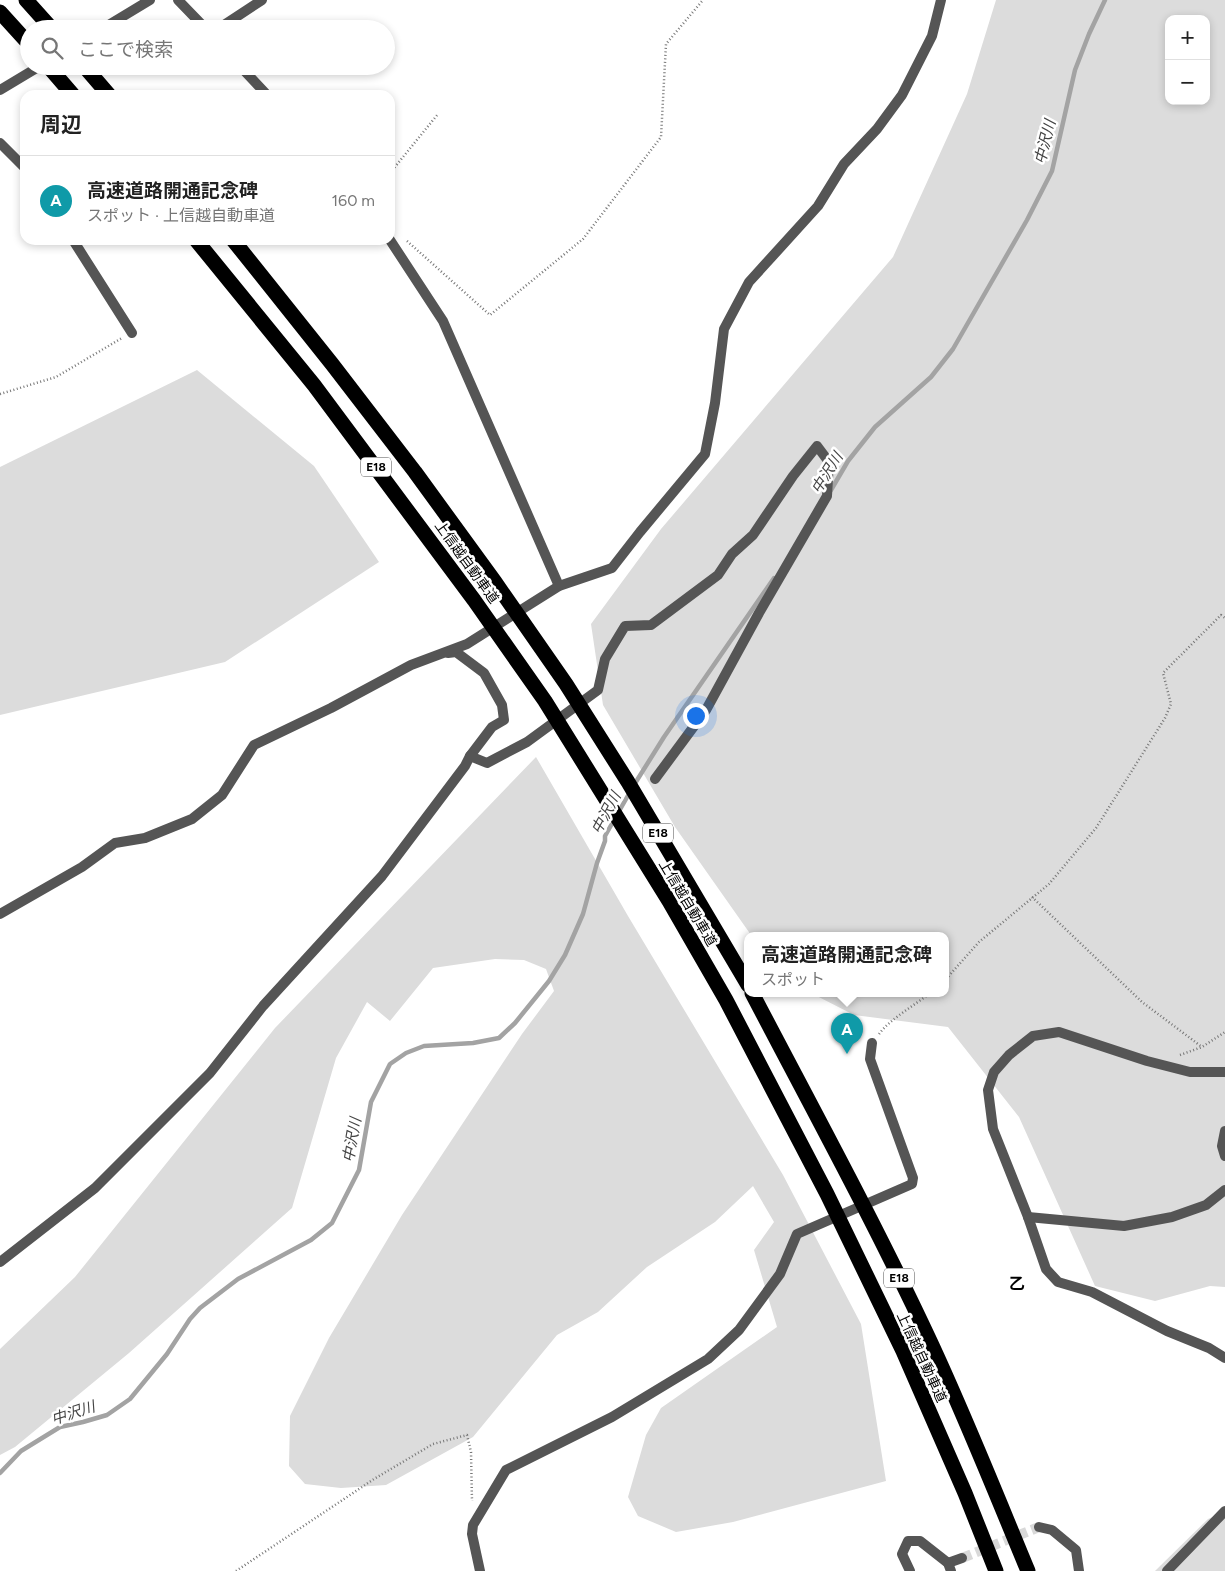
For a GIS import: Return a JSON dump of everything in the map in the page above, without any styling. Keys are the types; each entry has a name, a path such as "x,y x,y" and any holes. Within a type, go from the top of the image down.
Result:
{"highway":[{"path":"26,0 44,20"},
{"path":"0,12 20,34"},
{"path":"56,75 69,90"},
{"path":"92,75 105,90"},
{"name":"上信越自動車道","path":"200,245 314,385 474,600 545,701 669,900 726,1000 827,1194 903,1351 965,1493 996,1571"},
{"name":"上信越自動車道","path":"237,245 332,364 414,472 566,684 628,782 744,979"},
{"name":"上信越自動車道","path":"754,997 852,1183 930,1341 992,1482 1028,1571"}],"street":[{"path":"117,20 150,0"},
{"path":"178,0 197,20"},
{"path":"232,20 262,0"},
{"path":"0,914 82,867 115,843 145,838 192,819 222,795 254,745 331,708 412,665 468,644 559,586 612,568 704,454 715,403 724,329 749,282 818,206 844,164 876,129 902,95 932,36 941,0"},
{"path":"0,90 25,75"},
{"path":"248,75 262,90"},
{"path":"0,142 20,163"},
{"path":"76,245 132,332"},
{"path":"393,245 443,321 559,586"},
{"path":"470,756 487,763 527,742 598,690 605,659 625,626 651,625 718,576 732,554 753,535 793,476 817,446 829,462 827,496 759,613 706,710 655,779"},
{"path":"0,1262 94,1188 210,1073 263,1006 382,876 492,727 504,720 502,705 484,673 456,652 412,665"},
{"path":"1225,1072 1190,1072 1158,1064 1059,1032 1033,1036 1009,1055 994,1072 988,1090 993,1129 1028,1217 1046,1269 1058,1282 1092,1292 1167,1331 1209,1348 1225,1358"},
{"path":"480,1571 472,1534 473,1525 506,1470 612,1417 708,1359 739,1330 780,1274 797,1234 912,1184 913,1178 870,1059 872,1043"},
{"path":"1225,1131 1222,1146 1225,1156"},
{"path":"1028,1217 1124,1226 1172,1217 1206,1205 1225,1190"},
{"path":"1167,1571 1225,1511"},
{"path":"1040,1527 1052,1530 1076,1550 1079,1571"},
{"path":"910,1571 902,1554 908,1541 920,1541 949,1567 962,1558"}],"path":[{"path":"404,238 490,315 583,239 661,137 666,44 703,0"},
{"path":"395,167 438,114"},
{"path":"0,394 56,377 132,332"},
{"path":"949,976 979,942 1048,884 1096,828 1165,718 1171,704 1163,673 1220,615 1225,618"},
{"path":"1032,897 1142,1002 1202,1047"},
{"path":"872,1043 884,1027 925,997"},
{"path":"1158,1064 1202,1047 1225,1032"},
{"path":"236,1571 374,1479 433,1444 467,1435 471,1452 473,1525"}],"shaded area":[{"path":"996,0 1225,0 1225,1287 1210,1286 1155,1301 1095,1286 1019,1117 948,1027 854,1015 819,997 949,997 949,932 749,932 675,827 603,705 591,624 661,529 893,257 967,94"},
{"path":"197,370 314,466 379,562 225,662 0,715 0,467"},
{"path":"536,757 628,916 783,1175 861,1324 886,1481 733,1522 676,1532 638,1516 628,1497 646,1435 661,1408 777,1327 754,1250 774,1222 753,1186 715,1222 647,1267 598,1312 557,1335 473,1437 386,1485 341,1488 305,1484 289,1466 290,1416 329,1338 402,1215 522,1034 554,991 546,969 524,960 495,959 433,968 390,1021 367,1002 336,1058 292,1208 129,1353 15,1447 0,1455 0,1349 75,1277 275,1028"},
{"path":"1225,1512 1225,1571 1155,1571 1208,1519"}],"waterway":[{"name":"中沢川","path":"831,490 848,461 875,427 931,377 953,349 1027,220 1052,171 1075,70 1105,0"},
{"name":"中沢川","path":"634,785 664,737 774,578"},
{"name":"中沢川","path":"618,813 630,792"},
{"name":"中沢川","path":"0,1473 21,1451 60,1427 107,1415 130,1399 167,1354 190,1319 200,1308 238,1279 311,1240 332,1223 359,1170 371,1102 390,1064 406,1053 424,1046 473,1043 499,1038 515,1023 549,981 565,955 583,914 605,836 614,820"}],"tunnel":[{"path":"962,1558 1039,1527"}],"place":[{"name":"高速道路開通記念碑","path":"847,1054"}],"district":[{"name":"乙","path":"1017,1283"}]}
